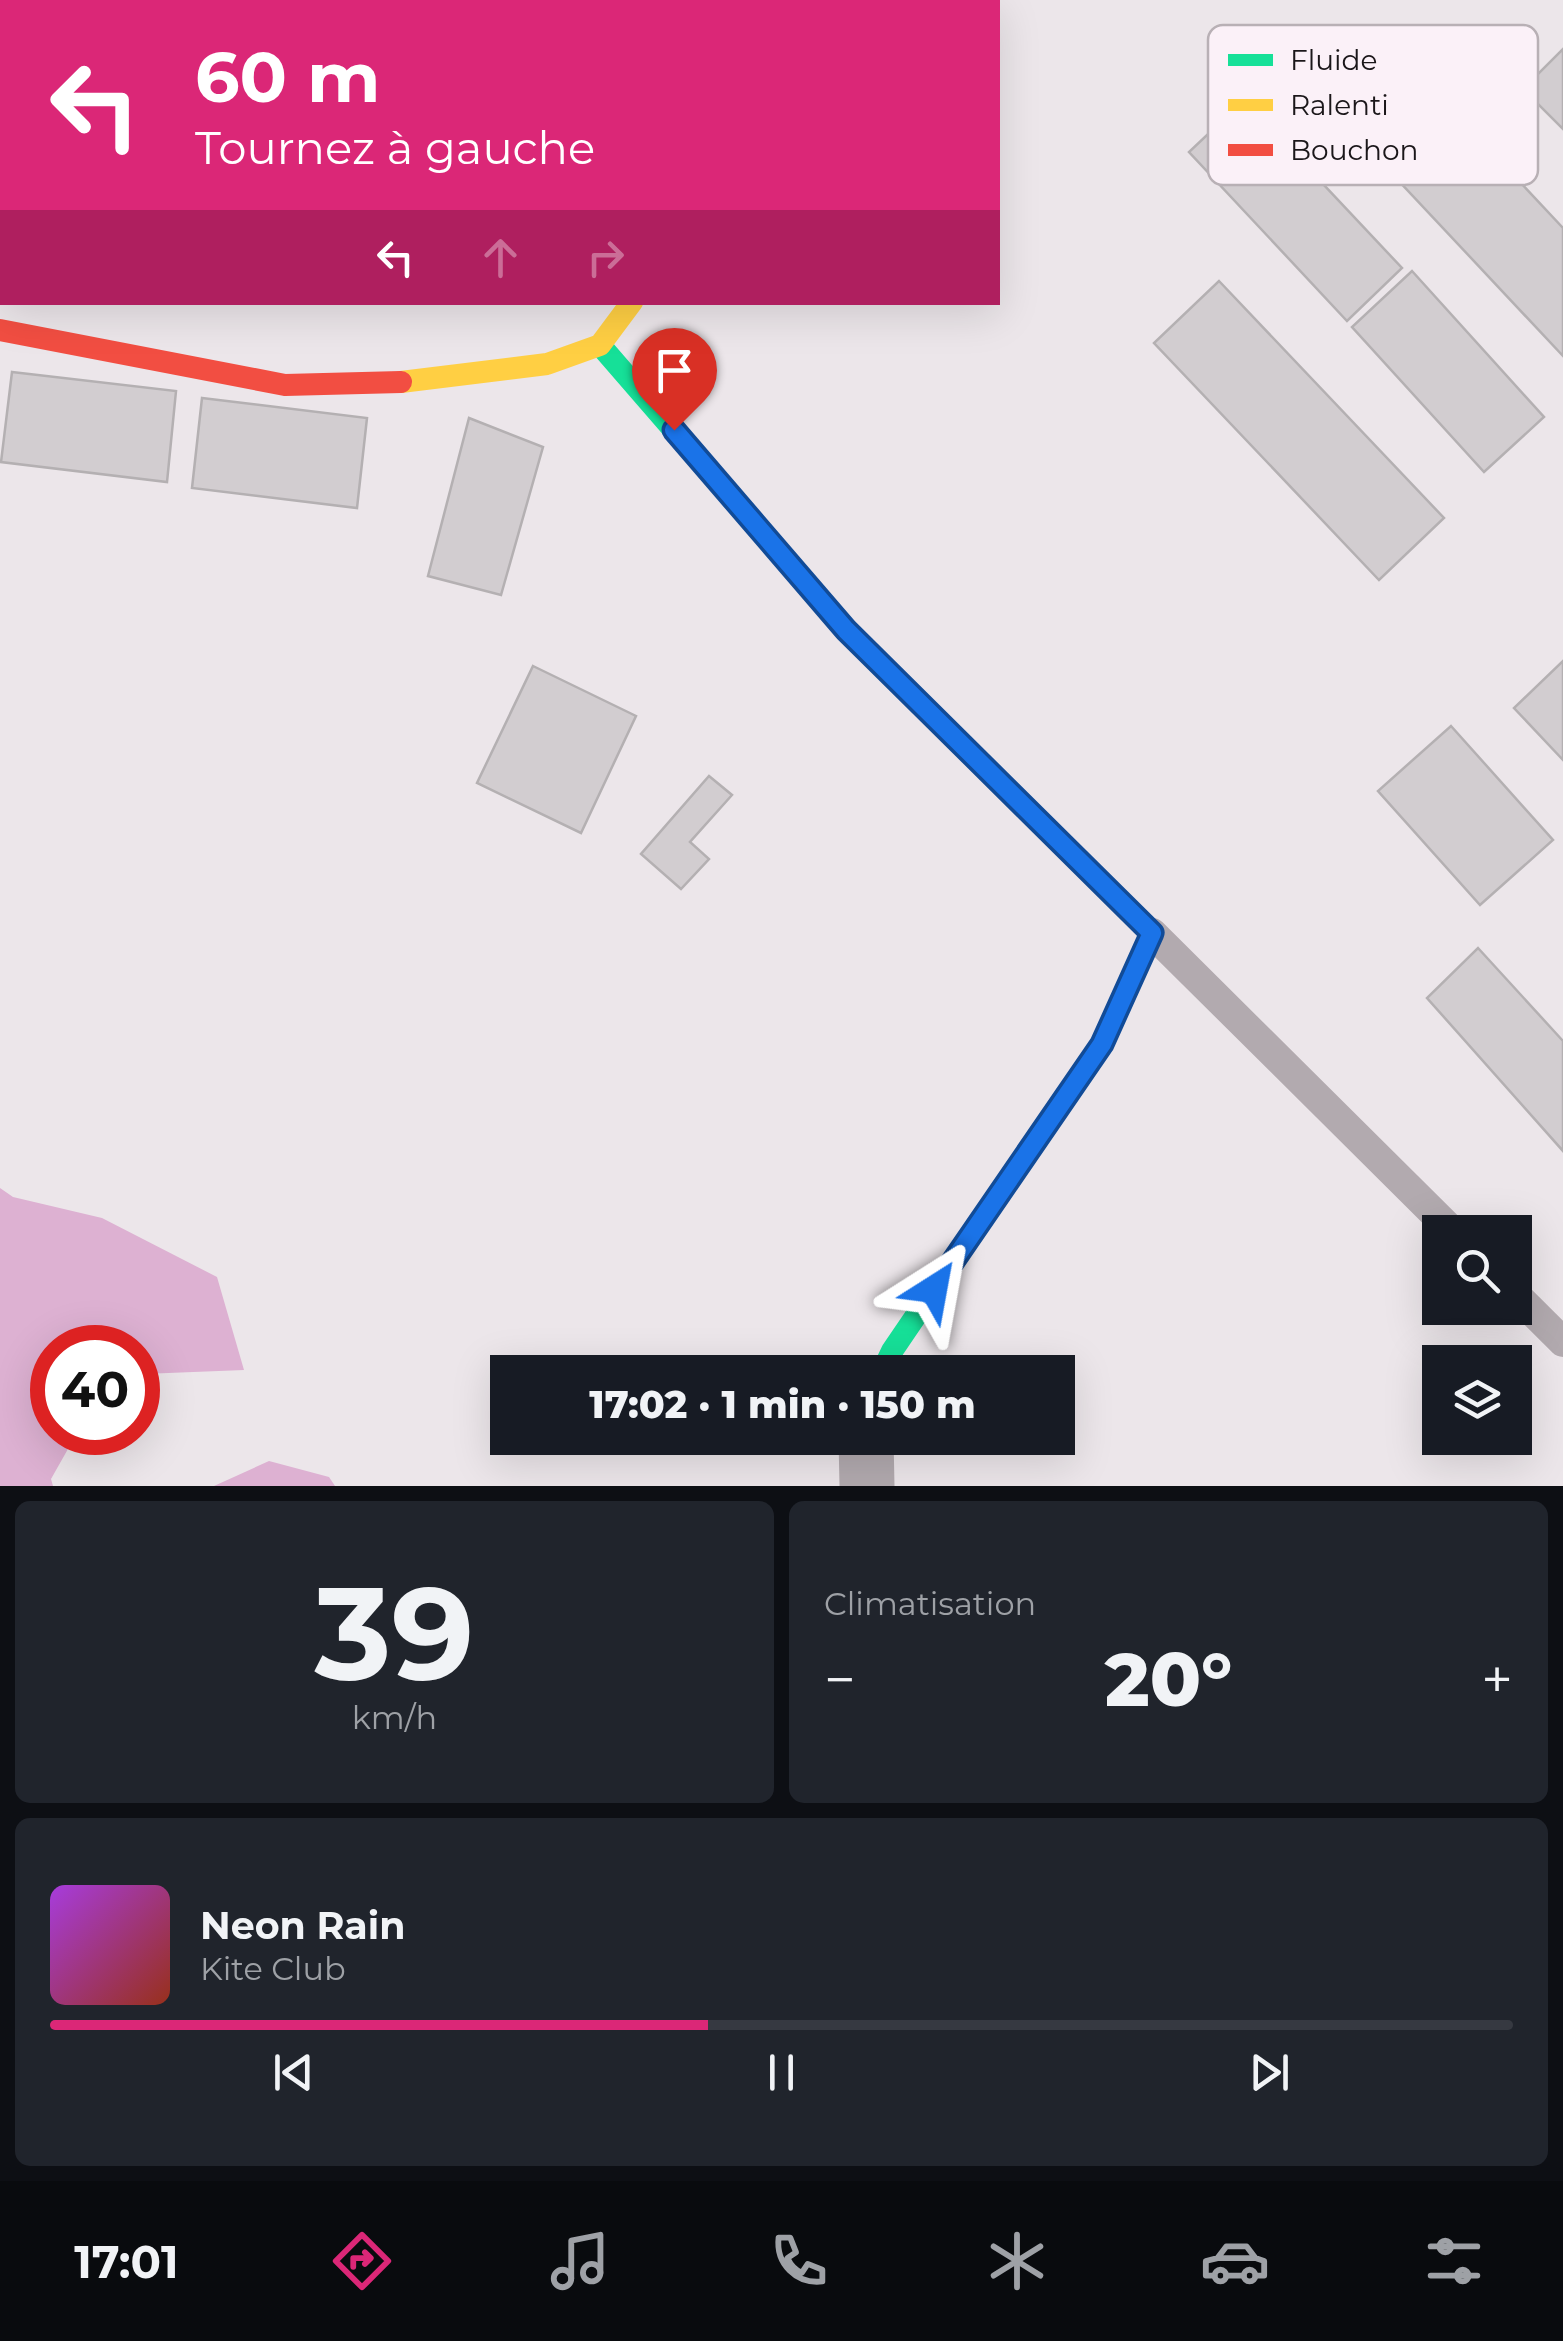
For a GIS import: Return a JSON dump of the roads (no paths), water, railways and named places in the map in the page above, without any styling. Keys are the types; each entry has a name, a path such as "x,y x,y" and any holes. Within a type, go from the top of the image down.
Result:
{"street":[{"path":"0,330 284,385 421,382 547,364 600,346 630,305"},
{"path":"600,346 846,630 1152,933 1102,1044 890,1355"},
{"path":"866,1455 867,1486"}],"lane":[{"path":"1152,933 1436,1215"},
{"path":"1532,1311 1563,1342"}]}
